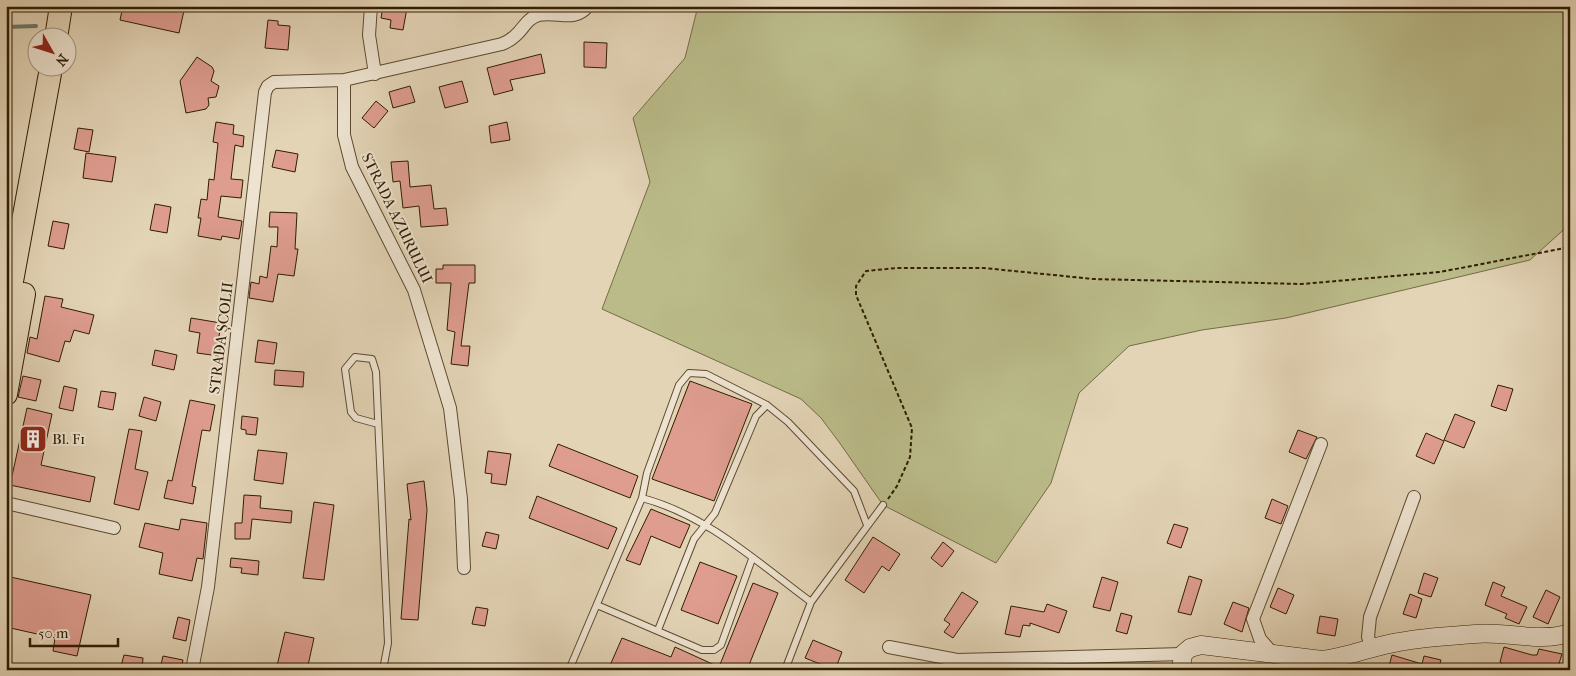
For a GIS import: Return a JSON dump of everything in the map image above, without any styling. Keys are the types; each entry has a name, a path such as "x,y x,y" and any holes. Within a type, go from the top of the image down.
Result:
{"highway":[{"path":"58,28 61,6"},
{"path":"6,314 49,78"},
{"path":"7,252 33,174"},
{"path":"6,394 32,252 33,174"}],"street":[{"path":"371,6 369,35 375,74"},
{"path":"344,80 502,44 516,35 528,20 540,15 570,16 582,14 588,6"},
{"name":"STRADA AZURULUI","path":"344,80 344,135 352,167 414,290 450,408 461,499 464,568"},
{"name":"STRADA ȘCOLII","path":"192,670 208,587 265,92 268,86 274,82 344,80"},
{"path":"1274,655 1260,639 1253,619 1272,565 1321,444"},
{"path":"1372,648 1368,637 1370,616 1414,497"},
{"path":"6,503 114,528"},
{"path":"889,647 957,660 1182,662 1190,648 1201,645 1322,660 1340,658 1372,648 1408,641 1486,633 1540,639 1570,633"}],"lane":[{"path":"378,424 356,418 351,412 345,369 355,357 372,359 376,372 388,643 383,670"},
{"path":"569,670 642,498 647,472 679,385 689,373 706,374 767,405 788,422 854,491 867,525"},
{"path":"658,630 694,539 715,513 756,416 767,405"},
{"path":"642,498 668,505 707,525 811,602"},
{"path":"785,670 811,602 867,525 884,505"},
{"path":"597,605 702,650 714,650 721,645 752,559"}],"path":[{"path":"884,505 897,486 910,457 912,428 856,295 856,286 866,272 898,268 984,268 1094,279 1302,284 1440,272 1570,247"}],"green space":[{"path":"698,6 1570,6 1570,224 1530,260 1286,318 1202,330 1129,346 1079,393 1051,483 996,563 883,505 821,418 801,399 602,309 650,182 633,118 685,58"}],"building":[{"path":"123,6 185,6 179,33 120,20"},
{"path":"383,6 407,8 403,30 390,28 391,20 381,18"},
{"path":"268,20 278,21 278,25 290,26 288,50 265,48"},
{"path":"584,42 607,43 606,68 584,67"},
{"path":"541,54 545,73 510,80 513,90 494,95 487,68"},
{"path":"197,57 212,67 214,71 211,81 219,86 216,97 208,98 209,105 206,109 186,113 180,81"},
{"path":"462,81 468,102 445,108 439,87"},
{"path":"410,86 415,102 393,108 389,92"},
{"path":"376,101 388,111 374,128 362,118"},
{"path":"216,122 234,125 233,134 244,136 243,147 235,145 231,179 243,180 241,198 221,196 218,217 242,221 239,239 222,236 221,240 198,236 201,218 198,218 201,199 207,200 209,179 214,180 218,143 213,142"},
{"path":"507,122 510,140 491,143 489,126"},
{"path":"78,128 93,130 89,152 74,149"},
{"path":"276,150 298,154 295,172 272,167"},
{"path":"86,153 116,157 112,182 83,178"},
{"path":"408,161 410,187 431,185 434,209 446,208 448,225 421,227 419,206 403,208 400,181 393,182 391,162"},
{"path":"155,204 171,207 167,233 150,230"},
{"path":"270,212 297,213 295,249 298,249 294,276 278,274 273,302 249,298 251,282 259,284 260,276 267,278 271,246 277,247 278,227 269,227"},
{"path":"53,221 69,224 64,249 48,246"},
{"path":"443,265 475,265 475,283 469,283 461,346 470,346 468,366 451,364 455,332 447,330 451,283 436,283 436,269 443,269"},
{"path":"45,296 63,299 61,307 94,315 89,334 74,330 70,342 65,341 59,362 27,353 30,337 37,339"},
{"path":"191,318 221,323 218,343 221,344 219,356 197,353 200,333 189,331"},
{"path":"258,340 277,343 274,364 255,362"},
{"path":"155,350 177,355 174,370 152,365"},
{"path":"275,370 304,372 303,387 274,385"},
{"path":"23,376 41,380 36,401 18,397"},
{"path":"690,381 752,404 714,501 652,479"},
{"path":"1498,385 1513,389 1506,411 1491,406"},
{"path":"64,386 77,389 73,411 59,408"},
{"path":"101,391 116,393 113,410 98,407"},
{"path":"144,397 161,402 156,421 139,416"},
{"path":"190,400 215,405 210,431 202,430 192,486 196,487 193,504 164,498 168,480 172,481"},
{"name":"Bl. F1","path":"27,408 52,414 41,465 95,477 90,502 10,485"},
{"path":"1455,414 1475,422 1464,448 1444,440"},
{"path":"242,416 258,418 256,435 246,434 246,430 241,429"},
{"path":"129,429 142,431 135,469 148,472 139,510 114,504"},
{"path":"1298,430 1317,437 1306,459 1289,452"},
{"path":"1426,433 1444,441 1434,464 1416,456"},
{"path":"558,444 638,476 630,498 549,466"},
{"path":"258,450 287,453 283,484 254,480"},
{"path":"488,451 511,454 506,485 491,483 492,474 485,473"},
{"path":"424,481 427,510 418,620 401,619 409,519 411,520 407,484"},
{"path":"244,495 261,496 260,508 292,511 291,523 252,519 250,539 235,539 235,523 242,523"},
{"path":"537,496 617,528 608,549 529,518"},
{"path":"1272,499 1288,506 1281,524 1265,518"},
{"path":"314,502 334,505 324,580 303,578"},
{"path":"651,509 690,525 680,548 651,536 640,565 626,560"},
{"path":"181,519 207,523 203,559 197,558 192,581 159,574 163,553 139,547 145,523 179,530"},
{"path":"1174,524 1188,528 1181,548 1167,543"},
{"path":"486,532 499,535 496,549 482,546"},
{"path":"873,537 900,554 889,571 882,566 864,593 845,580"},
{"path":"943,542 954,551 942,567 931,558"},
{"path":"231,558 259,561 258,575 241,573 242,568 230,567"},
{"path":"700,562 737,576 718,624 681,610"},
{"path":"1424,573 1438,578 1431,597 1418,593"},
{"path":"6,576 91,595 77,656 53,651 55,638 6,627"},
{"path":"1189,576 1202,580 1191,615 1178,612"},
{"path":"1102,577 1118,582 1110,611 1093,607"},
{"path":"1493,582 1505,587 1501,596 1527,607 1519,624 1505,618 1507,614 1485,605"},
{"path":"753,583 778,593 747,670 672,670 661,665 659,670 608,670 622,638 671,657 675,647 719,667"},
{"path":"1278,588 1294,595 1286,614 1270,607"},
{"path":"1546,590 1560,597 1548,624 1533,617"},
{"path":"962,592 978,602 953,638 944,632 950,624 944,620"},
{"path":"1410,594 1422,599 1416,618 1403,614"},
{"path":"1233,602 1249,608 1242,632 1224,624"},
{"path":"1047,604 1067,611 1059,633 1030,623 1030,626 1023,625 1020,637 1005,634 1011,606 1044,612"},
{"path":"476,607 488,609 485,626 472,624"},
{"path":"1121,613 1132,616 1127,634 1116,631"},
{"path":"1320,616 1338,619 1335,636 1317,633"},
{"path":"178,617 190,620 186,641 173,638"},
{"path":"285,632 314,638 307,670 276,670"},
{"path":"813,640 842,652 835,670 805,658"},
{"path":"1504,647 1532,655 1537,655 1539,649 1562,654 1557,670 1500,670"},
{"path":"124,655 143,658 142,670 120,670"},
{"path":"1392,655 1422,664 1424,656 1441,660 1438,670 1388,670"},
{"path":"163,656 183,660 181,670 160,669"}],"waterway":[{"path":"6,27 36,26"}],"place":[{"name":"Bl. F1","path":"33,439"}]}
